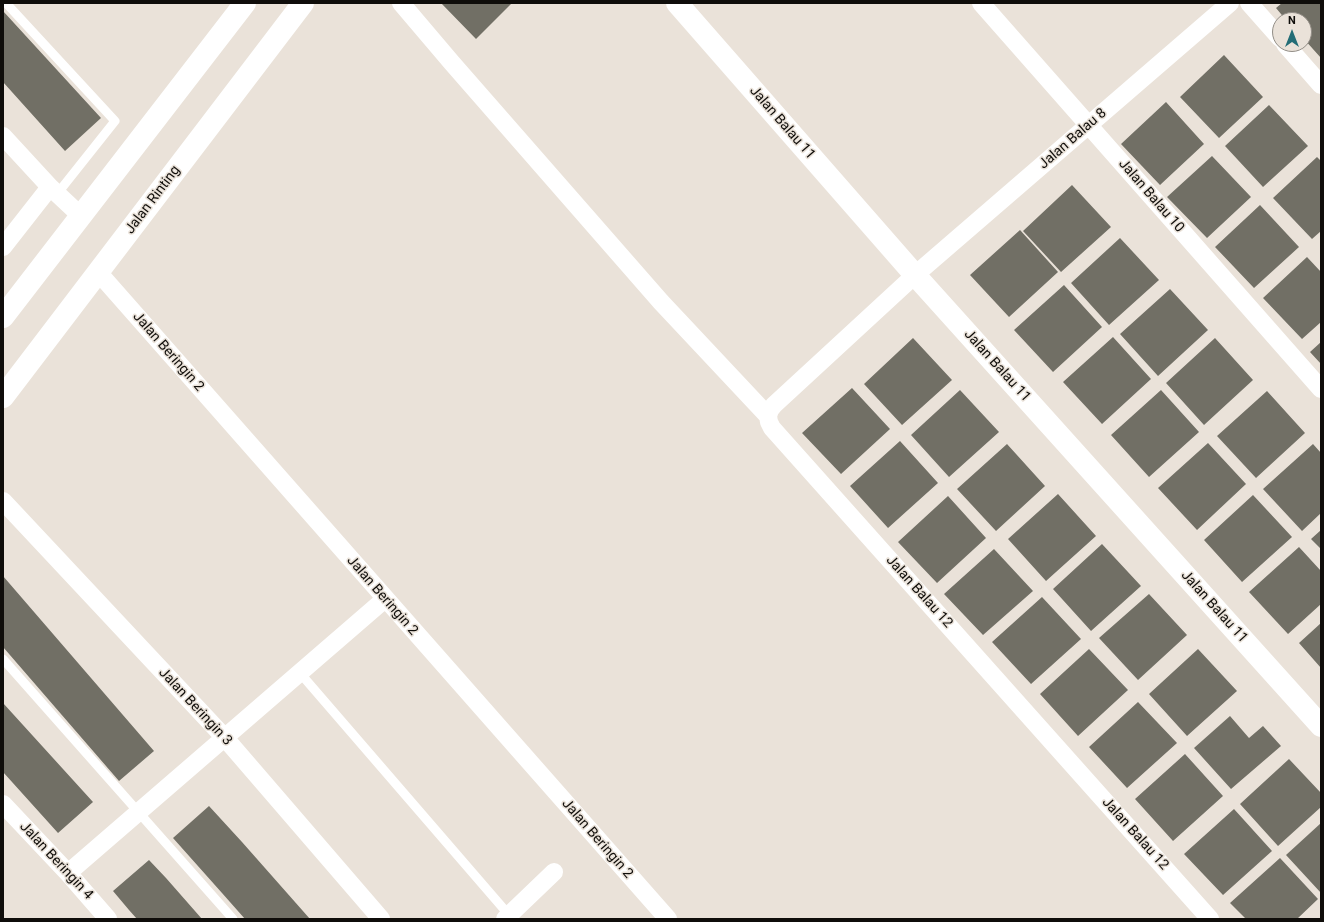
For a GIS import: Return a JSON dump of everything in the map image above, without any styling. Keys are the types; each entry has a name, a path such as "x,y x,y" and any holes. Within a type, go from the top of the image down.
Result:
{"street":[{"path":"3,317 245,3"},
{"name":"Jalan Rinting","path":"3,397 303,3"},
{"name":"Jalan Balau 12","path":"401,3 661,302 768,416 772,428 1210,919"},
{"name":"Jalan Balau 11","path":"677,3 914,275 1321,726"},
{"name":"Jalan Balau 10","path":"981,3 1321,389"},
{"name":"Jalan Balau 8","path":"914,275 1230,3"},
{"path":"1249,3 1272,29"},
{"path":"1292,52 1321,85"},
{"path":"3,136 53,191 81,216"},
{"path":"3,247 53,191"},
{"name":"Jalan Beringin 2","path":"98,272 668,919"},
{"path":"768,416 774,405 914,275"},
{"name":"Jalan Beringin 3","path":"3,501 225,738 381,919"},
{"path":"68,873 385,599"},
{"name":"Jalan Beringin 4","path":"3,804 68,873 108,919"},
{"path":"507,917 554,872"}],"lane":[{"path":"6,3 115,121 53,191"},
{"path":"3,659 233,919"},
{"path":"300,673 507,917"}],"building":[{"path":"441,3 512,3 476,39"},
{"path":"1282,3 1321,3 1321,58 1312,48 1312,12 1279,12 1276,8"},
{"path":"3,11 101,118 65,151 3,82"},
{"path":"1224,55 1263,97 1219,138 1180,97"},
{"path":"1166,102 1204,144 1160,185 1121,144"},
{"path":"1269,105 1308,146 1263,187 1225,146"},
{"path":"1212,156 1251,197 1207,238 1167,197"},
{"path":"1317,157 1321,161 1321,231 1312,239 1273,198"},
{"path":"1072,185 1111,227 1061,272 1023,231"},
{"path":"1260,205 1299,247 1254,288 1215,247"},
{"path":"1020,230 1058,272 1009,317 970,275"},
{"path":"1120,238 1159,280 1109,325 1071,283"},
{"path":"1307,257 1321,272 1321,322 1302,339 1263,298"},
{"path":"1064,285 1102,327 1053,372 1014,330"},
{"path":"1170,289 1208,330 1158,376 1120,334"},
{"path":"1113,337 1151,379 1102,424 1063,382"},
{"path":"913,338 952,380 902,425 864,384"},
{"path":"1215,338 1253,380 1204,425 1166,383"},
{"path":"1321,342 1321,364 1310,352"},
{"path":"852,388 890,429 841,474 802,433"},
{"path":"960,390 999,432 949,477 911,435"},
{"path":"1161,390 1199,432 1149,477 1111,435"},
{"path":"1267,391 1305,433 1256,478 1217,436"},
{"path":"900,441 938,483 888,528 850,486"},
{"path":"1208,443 1246,484 1197,530 1158,488"},
{"path":"1007,444 1045,486 996,531 957,489"},
{"path":"1313,444 1321,453 1321,513 1302,531 1263,489"},
{"path":"1058,494 1096,536 1046,581 1008,539"},
{"path":"1253,495 1292,537 1242,582 1204,540"},
{"path":"948,496 986,538 937,583 898,542"},
{"path":"1321,530 1321,549 1311,539"},
{"path":"1102,544 1141,586 1091,631 1053,589"},
{"path":"1299,547 1321,571 1321,604 1288,634 1249,592"},
{"path":"994,549 1033,591 983,635 944,594"},
{"path":"3,576 154,751 119,781 3,647"},
{"path":"1149,594 1187,635 1138,680 1099,638"},
{"path":"1042,597 1081,639 1031,684 992,642"},
{"path":"1321,623 1321,668 1299,643"},
{"path":"1089,649 1128,690 1078,736 1040,694"},
{"path":"1198,649 1237,691 1187,736 1149,694"},
{"path":"1138,702 1177,743 1127,788 1089,747"},
{"path":"3,703 93,802 58,833 3,772"},
{"path":"1230,716 1249,738 1263,726 1281,746 1231,789 1194,748"},
{"path":"1185,754 1223,796 1173,841 1135,799"},
{"path":"1289,759 1321,793 1321,807 1278,846 1240,804"},
{"path":"209,806 310,919 245,919 173,838"},
{"path":"1234,809 1272,851 1223,895 1184,854"},
{"path":"1321,823 1321,893 1286,855"},
{"path":"1280,858 1318,899 1297,919 1246,919 1230,903"},
{"path":"149,860 202,919 137,919 113,891"}]}
